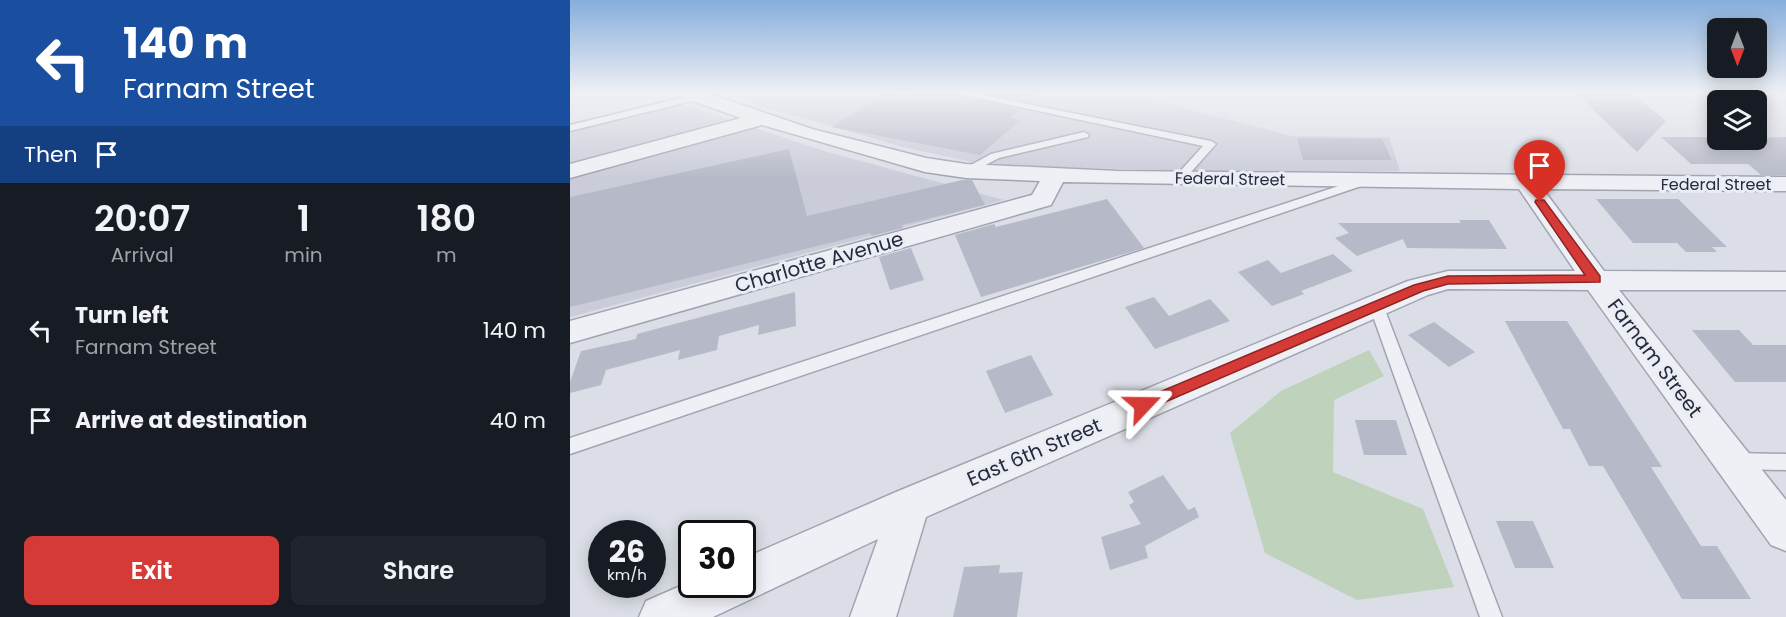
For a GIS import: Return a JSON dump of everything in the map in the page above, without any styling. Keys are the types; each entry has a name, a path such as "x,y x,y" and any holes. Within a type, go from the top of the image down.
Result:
{"street":[{"path":"570,171 754,121"},
{"name":"Federal Street","path":"767,121 925,165 966,171 1054,177 1786,184"},
{"name":"Charlotte Avenue","path":"570,332 1042,200 1054,177"},
{"name":"Farnam Street","path":"1527,183 1595,279 1786,532"},
{"name":"East 6th Street","path":"756,575 910,505 1418,288 1448,280 1786,281"},
{"path":"873,617 910,505"},
{"path":"662,617 704,598"}],"lane":[{"path":"570,128 596,121"},
{"path":"1096,121 1211,144 1180,178"},
{"path":"966,171 995,156 1084,135"},
{"path":"570,446 1369,180"},
{"path":"1376,305 1491,617"},
{"path":"1734,461 1786,462"}],"shaded area":[{"path":"615,121 733,121 824,151 1004,200 570,317 570,132"},
{"path":"812,121 1234,121 1292,136 1389,137 1400,171 1209,171 990,166 899,146"}],"green space":[{"path":"1369,350 1384,376 1334,400 1333,472 1423,509 1454,587 1357,600 1265,553 1230,433 1281,391"}],"building":[{"path":"842,121 1020,121 980,155 832,127"},
{"path":"1605,121 1666,121 1637,152"},
{"path":"1661,137 1707,137 1707,150 1767,150 1767,138 1786,137 1786,175 1761,175 1748,164 1691,164"},
{"path":"1297,138 1382,139 1392,160 1303,160"},
{"path":"789,149 807,216 962,180 972,180 985,205 902,225 903,228 872,236 870,233 570,307 570,197"},
{"path":"1107,199 1144,248 981,297 955,235"},
{"path":"1596,199 1678,199 1727,247 1712,247 1717,252 1686,252 1677,243 1633,243"},
{"path":"1459,220 1489,220 1507,249 1407,248 1403,239 1357,256 1335,238 1349,233 1338,223 1461,223"},
{"path":"911,248 924,280 890,290 879,257"},
{"path":"1333,254 1353,271 1301,291 1304,294 1272,306 1238,272 1268,260 1281,273"},
{"path":"795,292 796,326 758,335 759,325 719,336 717,350 678,360 680,350 606,370 601,385 570,393 570,382 581,351 636,339 637,334"},
{"path":"1154,297 1169,316 1210,299 1230,321 1155,349 1125,307"},
{"path":"1505,321 1567,321 1662,467 1651,467 1701,546 1717,546 1751,599 1682,599 1603,466 1589,466 1570,429 1563,429"},
{"path":"1434,322 1475,352 1449,367 1408,335"},
{"path":"1692,330 1739,330 1753,345 1786,345 1786,382 1735,382"},
{"path":"1031,355 1053,395 1005,413 986,371"},
{"path":"1355,420 1396,420 1407,455 1364,455"},
{"path":"1163,475 1188,510 1195,507 1199,517 1145,546 1148,558 1110,570 1101,537 1141,524 1129,505 1134,502 1128,492"},
{"path":"1496,521 1533,521 1554,568 1515,568"},
{"path":"1000,565 999,573 1023,572 1017,617 953,617 964,567"}],"route":[{"path":"1143,405 1418,288 1448,280 1595,279 1540,202"}]}
